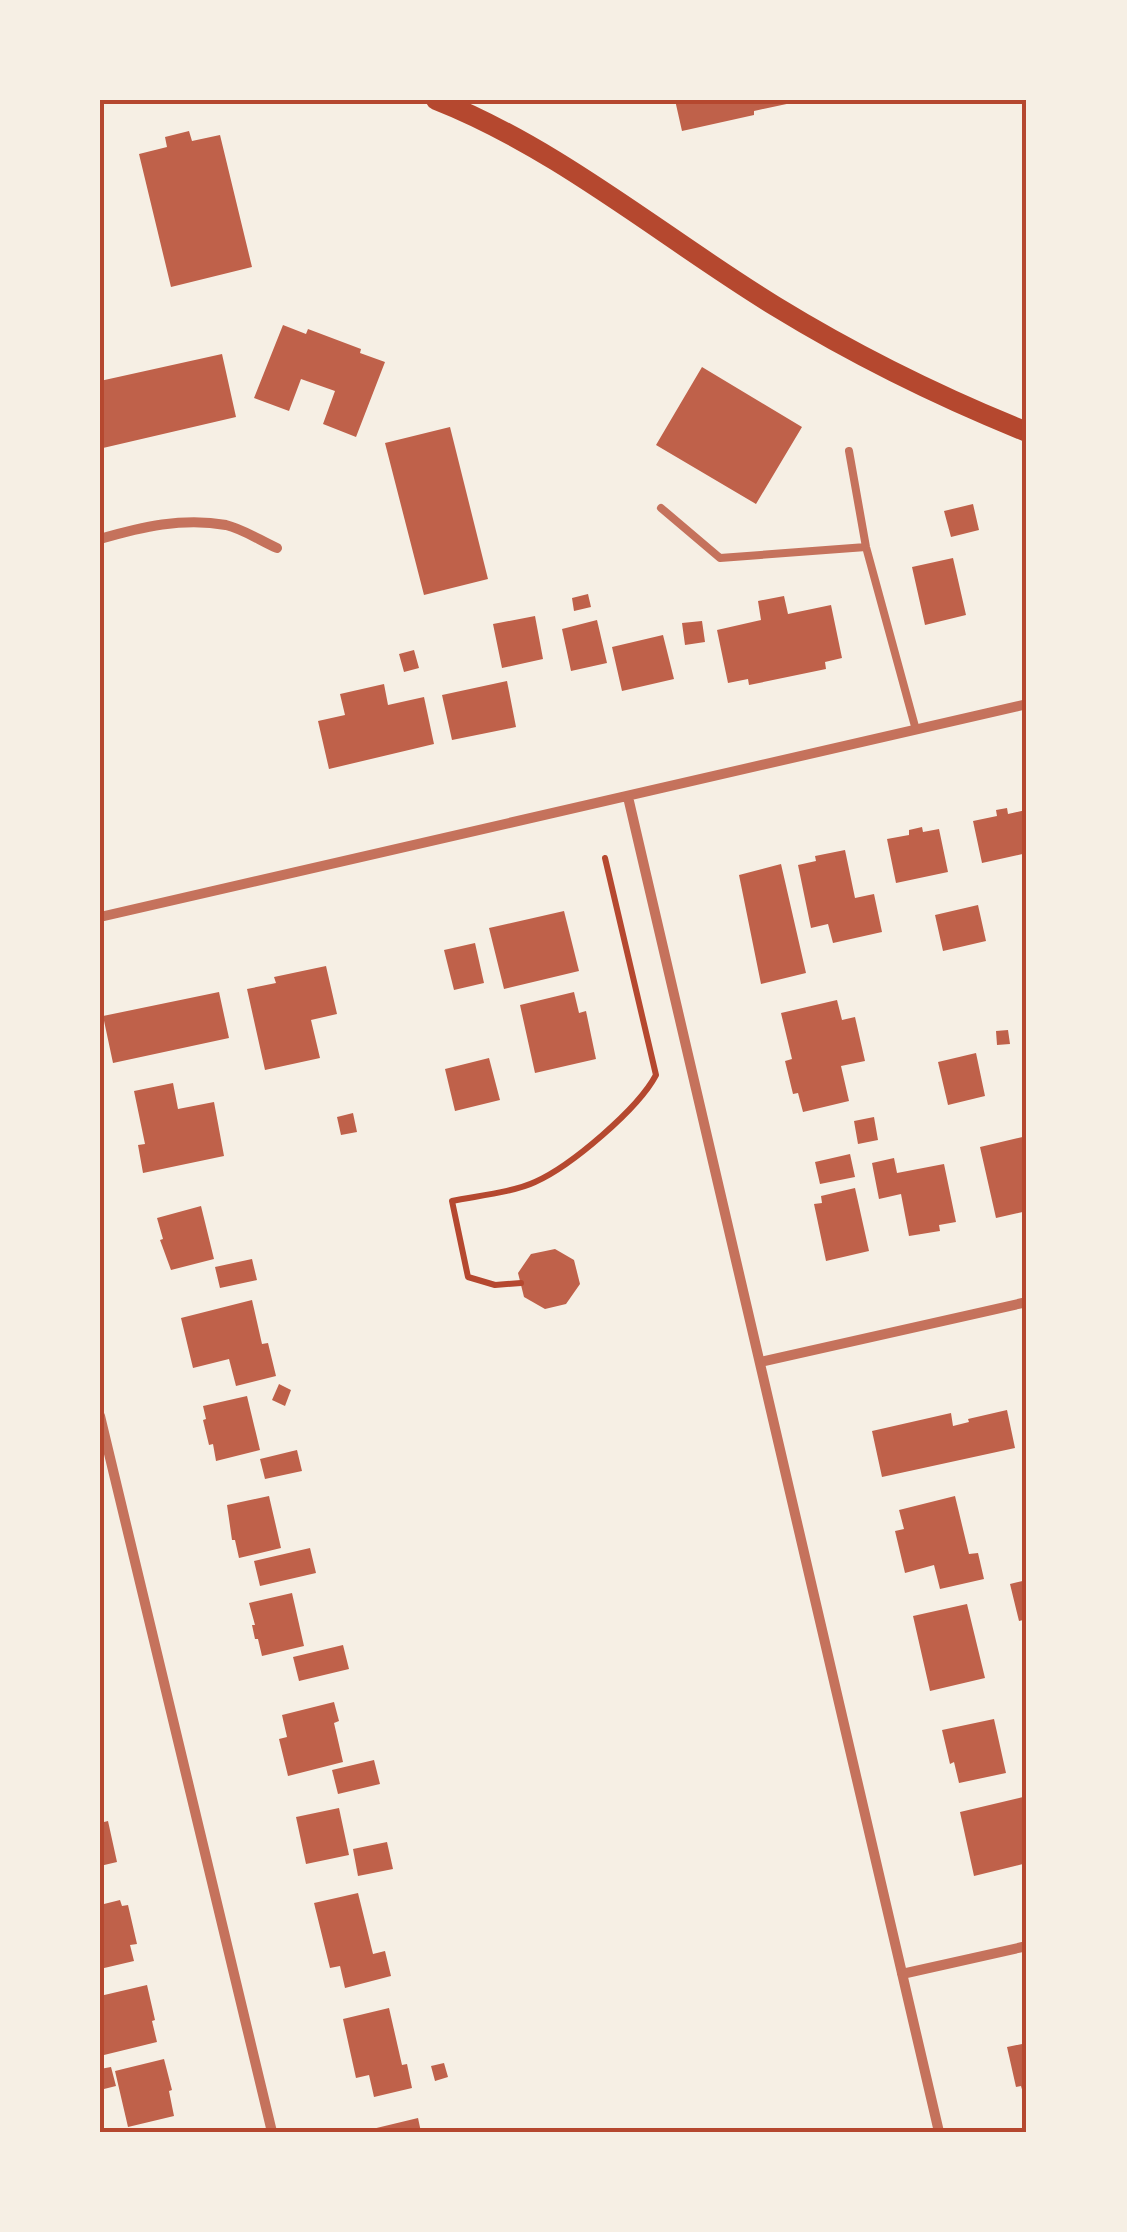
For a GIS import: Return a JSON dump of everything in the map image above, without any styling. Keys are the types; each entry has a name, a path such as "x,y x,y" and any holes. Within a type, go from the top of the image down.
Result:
{"main road":[{"path":"436,100 542,154 794,317 884,367 1027,432"}],"street":[{"path":"100,538 145,526 184,522 228,526 277,548"},
{"path":"100,917 1027,704"},
{"path":"628,797 939,2132"},
{"path":"760,1362 1027,1302"},
{"path":"100,1416 272,2132"},
{"path":"902,1974 1027,1946"}],"lane":[{"path":"849,451 866,547 916,730"},
{"path":"661,508 720,558 866,547"}],"path":[{"path":"520,1283 495,1285 468,1277 452,1201 534,1183 561,1167 647,1092 656,1075 605,858"}],"building":[{"path":"675,100 796,100 796,102 682,131"},
{"path":"189,131 192,141 220,135 252,267 171,287 139,154 167,147 165,137"},
{"path":"283,325 306,334 308,329 385,362 356,437 323,424 335,391 301,379 289,411 254,398"},
{"path":"222,354 236,417 103,448 100,381"},
{"path":"702,367 802,427 756,504 656,445"},
{"path":"450,427 488,579 424,595 385,443"},
{"path":"973,504 979,530 951,537 944,511"},
{"path":"953,558 966,615 925,625 912,567"},
{"path":"588,594 591,607 574,611 572,598"},
{"path":"784,596 788,614 831,605 842,658 825,662 826,669 749,685 748,679 728,683 717,630 761,620 758,601"},
{"path":"535,616 543,659 502,668 493,624"},
{"path":"597,620 607,663 571,671 562,629"},
{"path":"702,621 705,642 685,645 682,623"},
{"path":"663,635 674,679 622,691 612,647"},
{"path":"414,650 419,668 404,672 399,654"},
{"path":"507,681 516,727 452,740 442,695"},
{"path":"384,684 388,705 424,697 434,744 329,769 318,721 345,715 340,694"},
{"path":"1007,808 1008,814 1026,810 1027,853 982,863 973,821 997,816 996,810"},
{"path":"922,827 923,832 939,829 948,872 896,883 887,839 909,835 909,830"},
{"path":"845,850 855,898 874,894 882,932 833,943 828,924 811,928 798,865 816,861 815,856"},
{"path":"781,864 806,973 761,984 739,875"},
{"path":"978,905 986,941 943,951 935,915"},
{"path":"564,911 579,971 504,989 489,928"},
{"path":"475,943 484,983 454,990 444,950"},
{"path":"326,966 337,1014 311,1020 320,1058 265,1070 247,989 276,983 274,977"},
{"path":"219,992 229,1038 113,1063 103,1016"},
{"path":"574,992 579,1013 586,1011 596,1059 535,1073 520,1005"},
{"path":"837,1000 842,1020 855,1017 865,1061 841,1066 849,1101 803,1112 798,1093 793,1094 785,1061 792,1059 781,1013"},
{"path":"1008,1030 1010,1044 997,1045 996,1031"},
{"path":"976,1053 985,1096 948,1105 938,1062"},
{"path":"489,1058 500,1100 455,1111 445,1069"},
{"path":"173,1083 178,1109 214,1102 224,1156 143,1173 138,1145 145,1144 134,1091"},
{"path":"353,1113 357,1132 341,1135 337,1117"},
{"path":"874,1117 878,1140 858,1144 854,1121"},
{"path":"1027,1136 1027,1211 996,1218 980,1147"},
{"path":"850,1154 855,1177 820,1184 815,1162"},
{"path":"894,1158 897,1173 944,1164 956,1222 939,1225 940,1231 909,1236 901,1194 879,1199 872,1163"},
{"path":"855,1188 869,1251 826,1261 814,1204 822,1203 821,1196"},
{"path":"201,1206 214,1259 171,1270 157,1218"},
{"path":"555,1249 574,1260 580,1284 566,1304 545,1309 524,1297 518,1273 531,1254"},
{"path":"252,1259 257,1280 220,1288 215,1267"},
{"path":"252,1300 262,1344 268,1343 276,1376 236,1386 229,1359 193,1368 181,1318"},
{"path":"279,1384 291,1390 285,1406 272,1400"},
{"path":"247,1396 260,1450 216,1461 203,1420 203,1406"},
{"path":"1007,1410 1015,1448 882,1477 872,1431 951,1413 953,1426"},
{"path":"297,1450 302,1471 265,1479 260,1459"},
{"path":"269,1496 281,1548 239,1558 227,1505"},
{"path":"955,1496 969,1554 978,1553 984,1579 940,1589 934,1565 905,1573 895,1531 904,1529 899,1510"},
{"path":"310,1548 316,1573 260,1586 254,1561"},
{"path":"1027,1580 1027,1619 1019,1621 1010,1584"},
{"path":"292,1593 304,1646 262,1656 249,1603"},
{"path":"967,1604 985,1678 930,1691 913,1616"},
{"path":"343,1645 349,1669 299,1681 293,1657"},
{"path":"334,1702 339,1721 334,1723 343,1762 288,1776 279,1739 287,1737 282,1715"},
{"path":"994,1719 1006,1773 959,1783 942,1730"},
{"path":"374,1760 380,1784 338,1794 332,1770"},
{"path":"1027,1796 1027,1863 974,1876 960,1812"},
{"path":"339,1808 349,1855 306,1864 296,1817"},
{"path":"108,1821 117,1862 100,1866 100,1823"},
{"path":"387,1842 393,1869 358,1876 353,1849"},
{"path":"358,1893 373,1954 385,1951 391,1976 345,1988 340,1966 330,1968 314,1903"},
{"path":"120,1900 122,1906 128,1905 137,1944 130,1945 134,1961 100,1969 100,1905"},
{"path":"147,1985 157,2042 104,2055 100,1996"},
{"path":"389,2008 402,2065 407,2064 412,2088 374,2097 369,2075 356,2078 343,2019"},
{"path":"1027,2043 1026,2103 1021,2086 1016,2087 1007,2047"},
{"path":"164,2059 174,2116 128,2127 115,2071"},
{"path":"444,2063 448,2077 435,2081 431,2066"},
{"path":"111,2067 116,2086 100,2090 100,2069"},
{"path":"418,2118 421,2132 364,2132 364,2131"}]}
